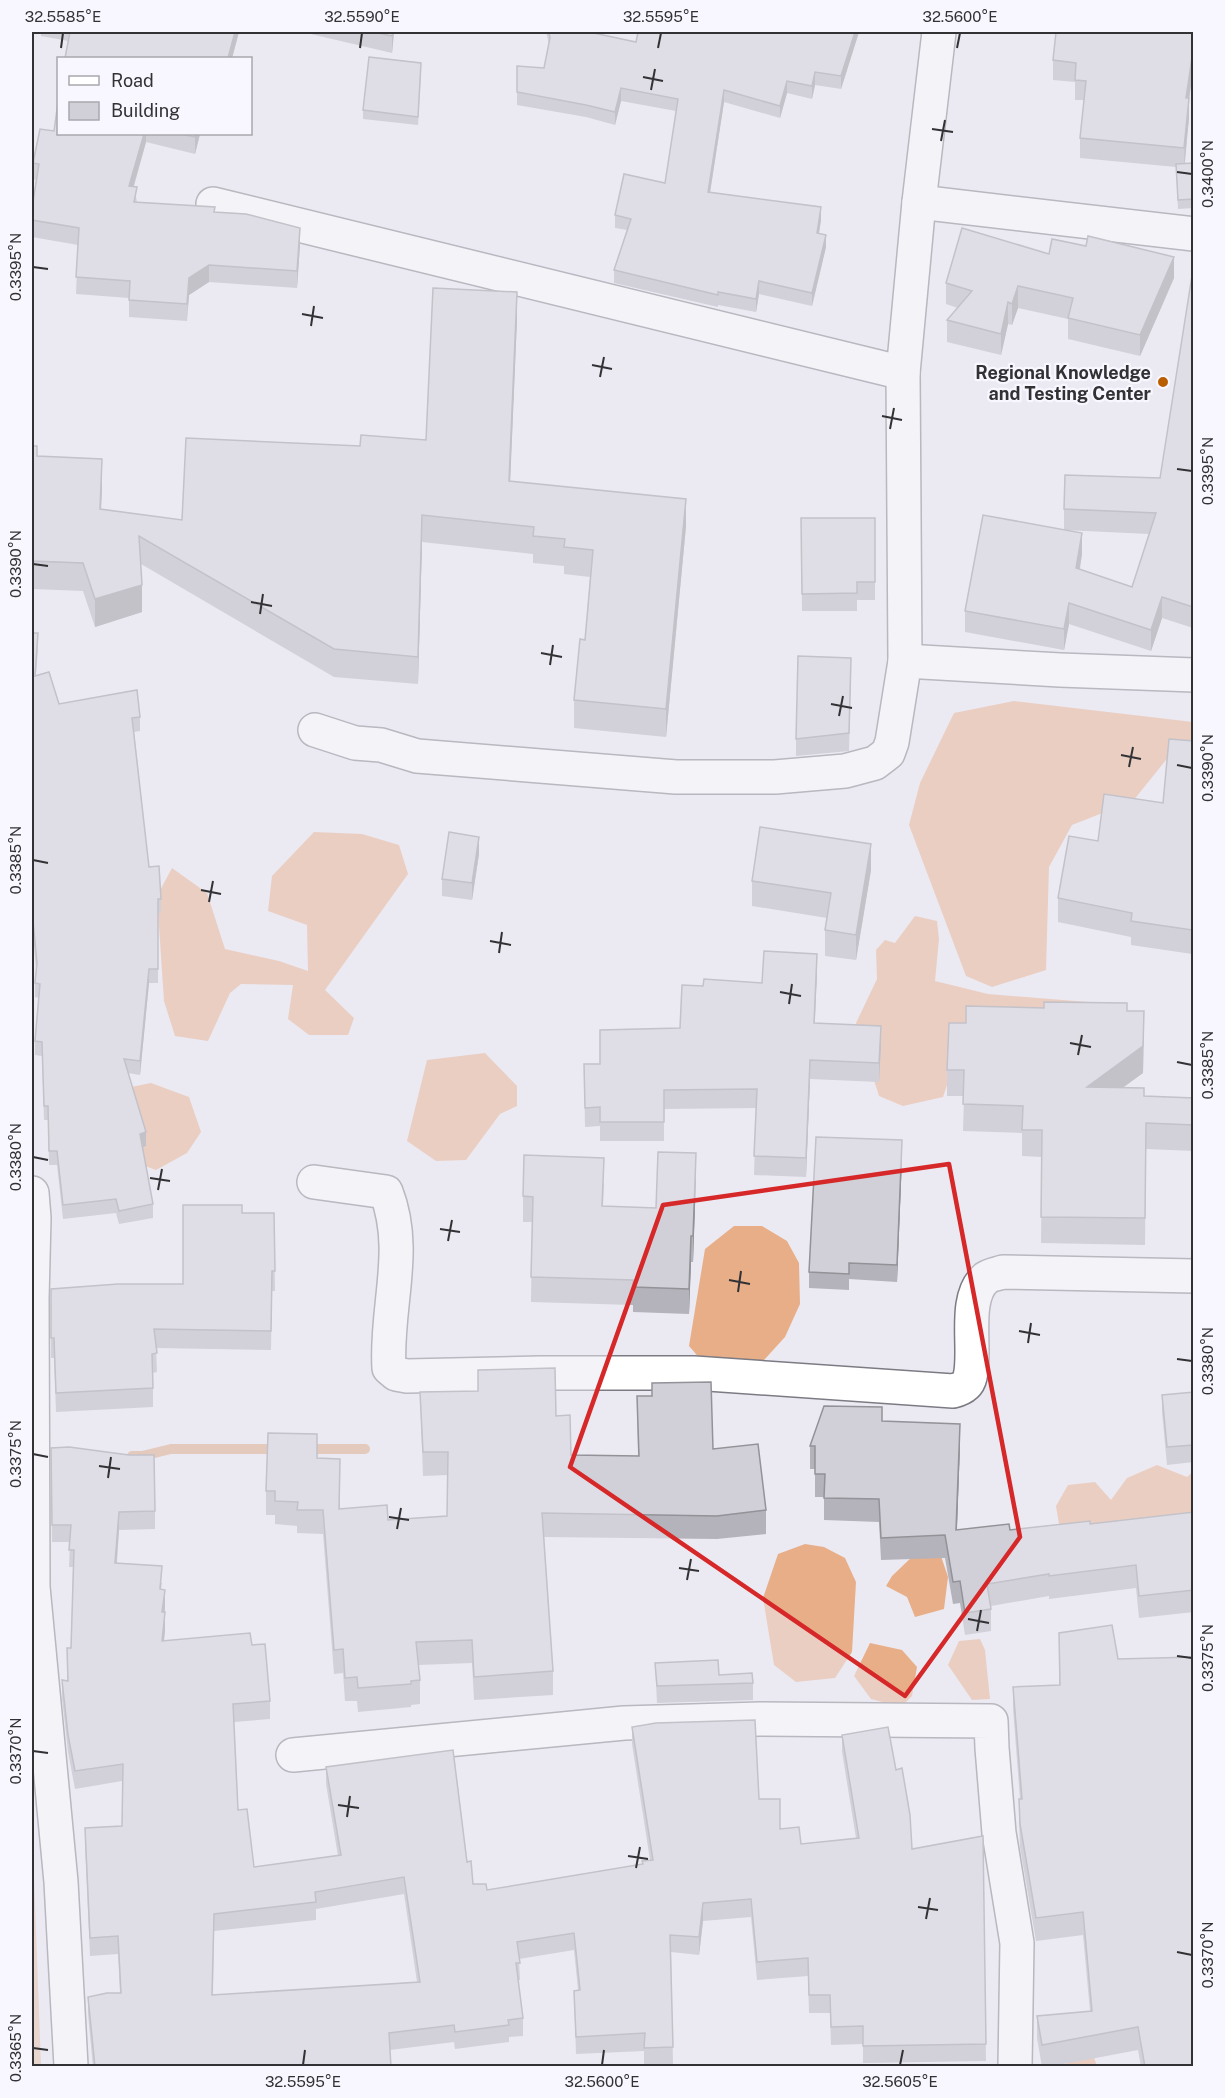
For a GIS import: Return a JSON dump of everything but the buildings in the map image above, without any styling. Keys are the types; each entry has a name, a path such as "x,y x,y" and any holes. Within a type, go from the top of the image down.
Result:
{"street":[{"path":"315,730 355,743 381,746 417,756 676,777 775,777 845,771 875,763 888,753 892,742 905,661 903,373 919,202 939,32"},
{"path":"919,202 1194,234"},
{"path":"213,204 903,373"},
{"path":"905,661 1194,675"},
{"path":"315,1182 386,1192 391,1204 394,1224 397,1267 388,1353 389,1368 396,1374 407,1376 694,1373 953,1391 962,1389 970,1377 973,1302 977,1287 987,1277 1003,1272 1194,1276"},
{"path":"32,1193 34,1218 33,1587 62,1882 71,2067"},
{"path":"293,1755 624,1723 760,1719 991,1721 999,1833 1017,1943 1016,2067"}],"highlighted area":[{"path":"949,1164 1020,1537 905,1696 570,1467 663,1205"}],"shaded area":[{"path":"1014,701 1193,722 1193,748 1174,750 1133,801 1072,825 1049,867 1046,970 992,987 966,976 909,825 920,783 954,713"},
{"path":"314,832 362,834 399,845 408,874 325,990 354,1018 348,1035 309,1035 288,1019 293,985 241,984 230,993 208,1041 175,1036 164,1001 157,896 172,868 207,893 225,949 279,961 308,971 307,925 268,911 272,876"},
{"path":"915,916 937,921 939,939 935,981 988,994 1088,1002 1090,1022 968,1023 943,1097 903,1106 879,1096 856,1023 877,979 876,950 885,940 895,943"},
{"path":"485,1053 517,1086 517,1106 500,1114 466,1160 436,1161 407,1141 427,1060"},
{"path":"151,1083 189,1097 201,1132 187,1153 156,1170 101,1150 106,1092"},
{"path":"734,1226 762,1226 787,1241 799,1263 800,1304 785,1337 753,1372 709,1369 689,1346 705,1249"},
{"path":"1157,1465 1187,1477 1193,1472 1193,1537 1078,1539 1059,1524 1056,1506 1068,1485 1095,1482 1111,1500 1127,1478"},
{"path":"805,1544 824,1547 845,1558 856,1582 852,1652 835,1678 796,1682 774,1665 763,1598 778,1554"},
{"path":"940,1553 948,1577 944,1609 915,1617 907,1597 886,1586 892,1576 914,1555"},
{"path":"980,1639 985,1650 990,1699 972,1700 948,1665 959,1641"},
{"path":"870,1643 902,1650 917,1667 912,1696 901,1707 871,1699 854,1676"},
{"path":"32,1822 41,2066 32,2066"},
{"path":"1078,2055 1093,2055 1097,2066 1063,2066"}],"waterway":[{"path":"132,1456 171,1449 280,1449"},
{"path":"305,1449 365,1449"}],"place":[{"name":"Regional Knowledge and Testing Center","path":"1163,382"}]}
